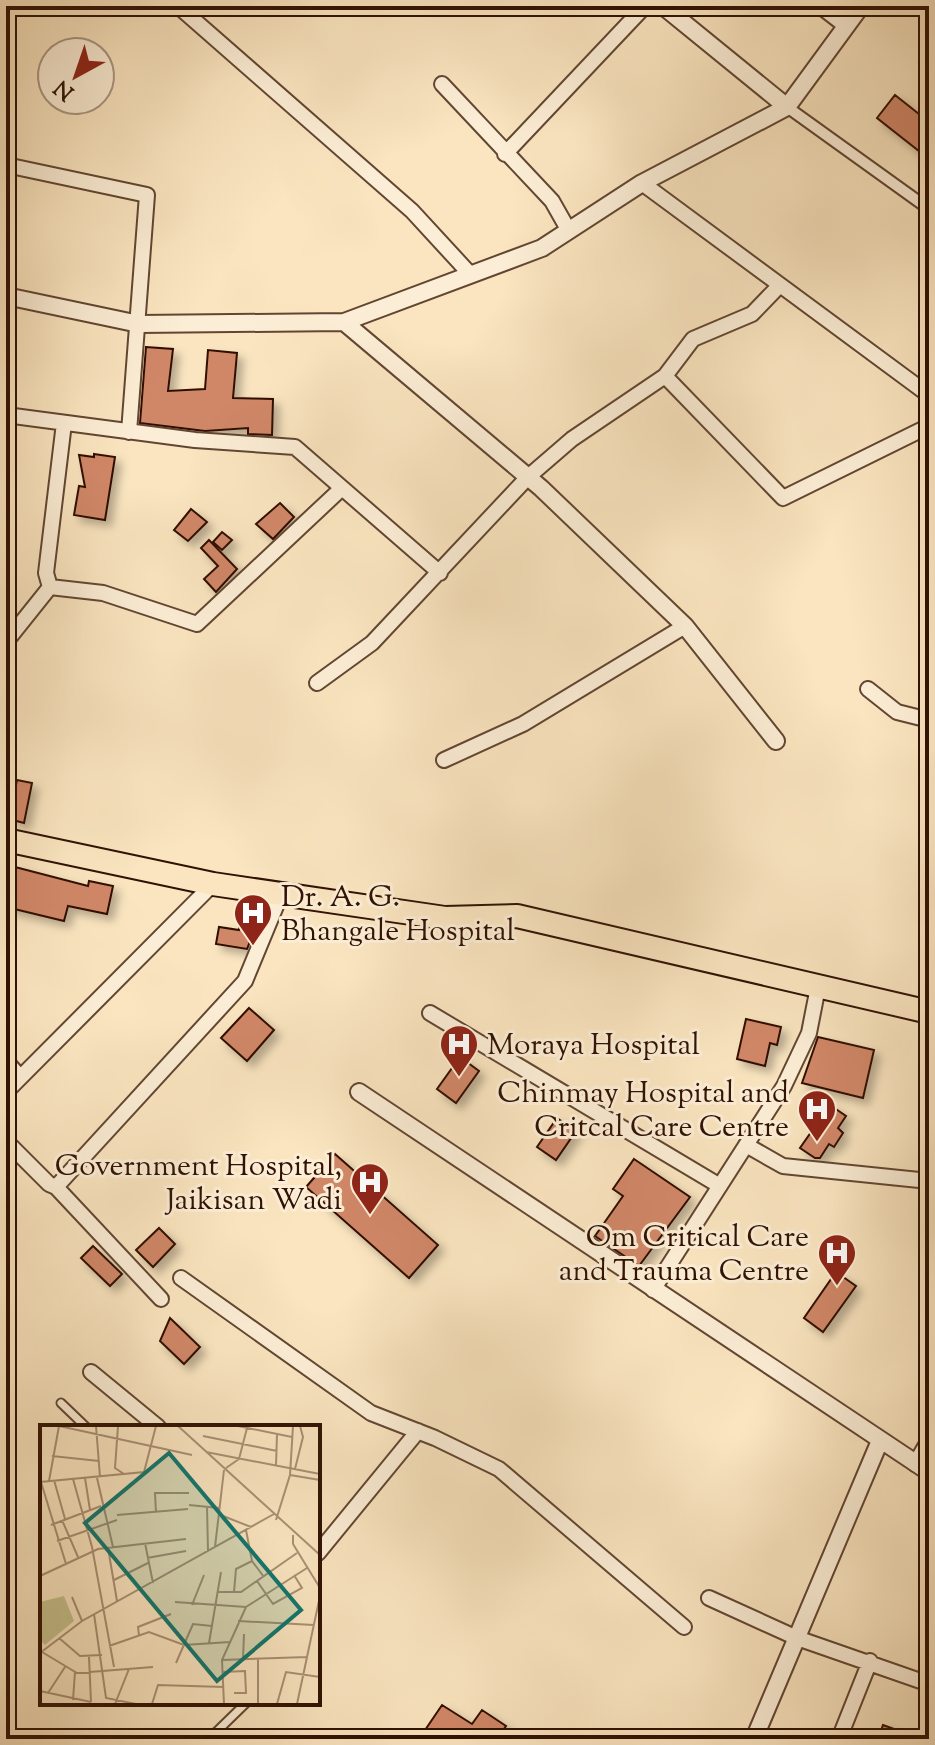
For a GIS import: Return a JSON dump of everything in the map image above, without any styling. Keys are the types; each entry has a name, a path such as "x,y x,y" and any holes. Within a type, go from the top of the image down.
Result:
{"main road":[{"path":"6,840 213,884 445,918 517,916 929,1012"}],"street":[{"path":"178,6 412,211 470,274"},
{"path":"505,154 645,6"},
{"path":"663,6 787,107 929,209"},
{"path":"820,6 846,26"},
{"path":"6,296 139,324 344,322 542,248 642,183 787,107 861,6"},
{"path":"442,84 552,201 569,231"},
{"path":"6,165 147,195 129,432"},
{"path":"642,183 929,395"},
{"path":"317,683 372,643 528,477 572,439 665,376 693,339 752,314 780,285"},
{"path":"344,322 528,477 685,626 776,741"},
{"path":"665,376 783,498 929,426"},
{"path":"6,415 129,432 295,447 440,573"},
{"path":"50,587 46,573 64,423"},
{"path":"50,587 103,593 197,624 342,488"},
{"path":"6,642 50,587"},
{"path":"444,760 523,724 685,626"},
{"path":"868,689 897,712 929,720"},
{"path":"6,1092 213,884"},
{"path":"56,1187 245,981 281,894"},
{"path":"653,1290 784,1086 809,1033 818,987"},
{"path":"430,1013 720,1186"},
{"path":"6,1061 20,1077"},
{"path":"359,1092 879,1443 922,1468 929,1440"},
{"path":"6,1141 49,1184 56,1187 161,1299"},
{"path":"746,1145 783,1166 929,1181"},
{"path":"181,1278 371,1413 499,1469 684,1627"},
{"path":"91,1372 156,1425"},
{"path":"320,1551 418,1431"},
{"path":"754,1739 879,1443"},
{"path":"709,1598 797,1638 929,1684"},
{"path":"839,1739 870,1661"}],"lane":[{"path":"61,1403 84,1425"},
{"path":"209,1739 244,1705"}],"building":[{"path":"895,95 929,122 929,159 877,118"},
{"path":"146,347 173,349 168,391 205,389 208,350 237,353 233,398 273,399 272,435 248,434 248,428 205,431 140,423"},
{"path":"94,454 115,457 105,520 74,515 79,486 85,487 79,455 94,457"},
{"path":"280,503 294,517 273,539 256,524"},
{"path":"191,509 207,522 188,541 174,530"},
{"path":"222,532 232,540 222,550 213,542"},
{"path":"209,540 237,569 216,592 204,579 218,566 201,548"},
{"path":"17,780 32,783 24,823 9,819"},
{"path":"15,867 88,886 89,881 113,886 107,914 68,906 64,921 6,907"},
{"path":"242,915 259,918 247,949 216,944 219,927 239,930"},
{"path":"249,1008 274,1030 247,1061 221,1038"},
{"path":"746,1019 781,1027 777,1045 770,1043 765,1066 737,1059"},
{"path":"818,1037 874,1050 863,1098 802,1083"},
{"path":"460,1057 479,1071 456,1103 437,1089"},
{"path":"830,1105 846,1116 838,1128 843,1133 834,1147 829,1144 820,1158 815,1158 800,1148"},
{"path":"557,1118 576,1131 556,1160 537,1147"},
{"path":"335,1154 438,1245 409,1278 306,1187"},
{"path":"634,1159 690,1197 639,1266 595,1236 623,1196 613,1189"},
{"path":"159,1228 175,1244 153,1267 136,1250"},
{"path":"93,1246 122,1274 110,1286 81,1258"},
{"path":"836,1272 856,1286 823,1332 804,1318"},
{"path":"170,1318 200,1347 184,1364 160,1341"},
{"path":"442,1705 472,1724 482,1710 506,1726 497,1739 419,1739"},
{"path":"883,1725 916,1737 916,1739 878,1739"}],"place":[{"name":"Dr. A. G. Bhangale Hospital","path":"253,947"},
{"name":"Moraya Hospital","path":"459,1078"},
{"name":"Chinmay Hospital and Critcal Care Centre","path":"817,1143"},
{"name":"Government Hospital, Jaikisan Wadi","path":"370,1216"},
{"name":"Om Critical Care and Trauma Centre","path":"837,1287"}]}
